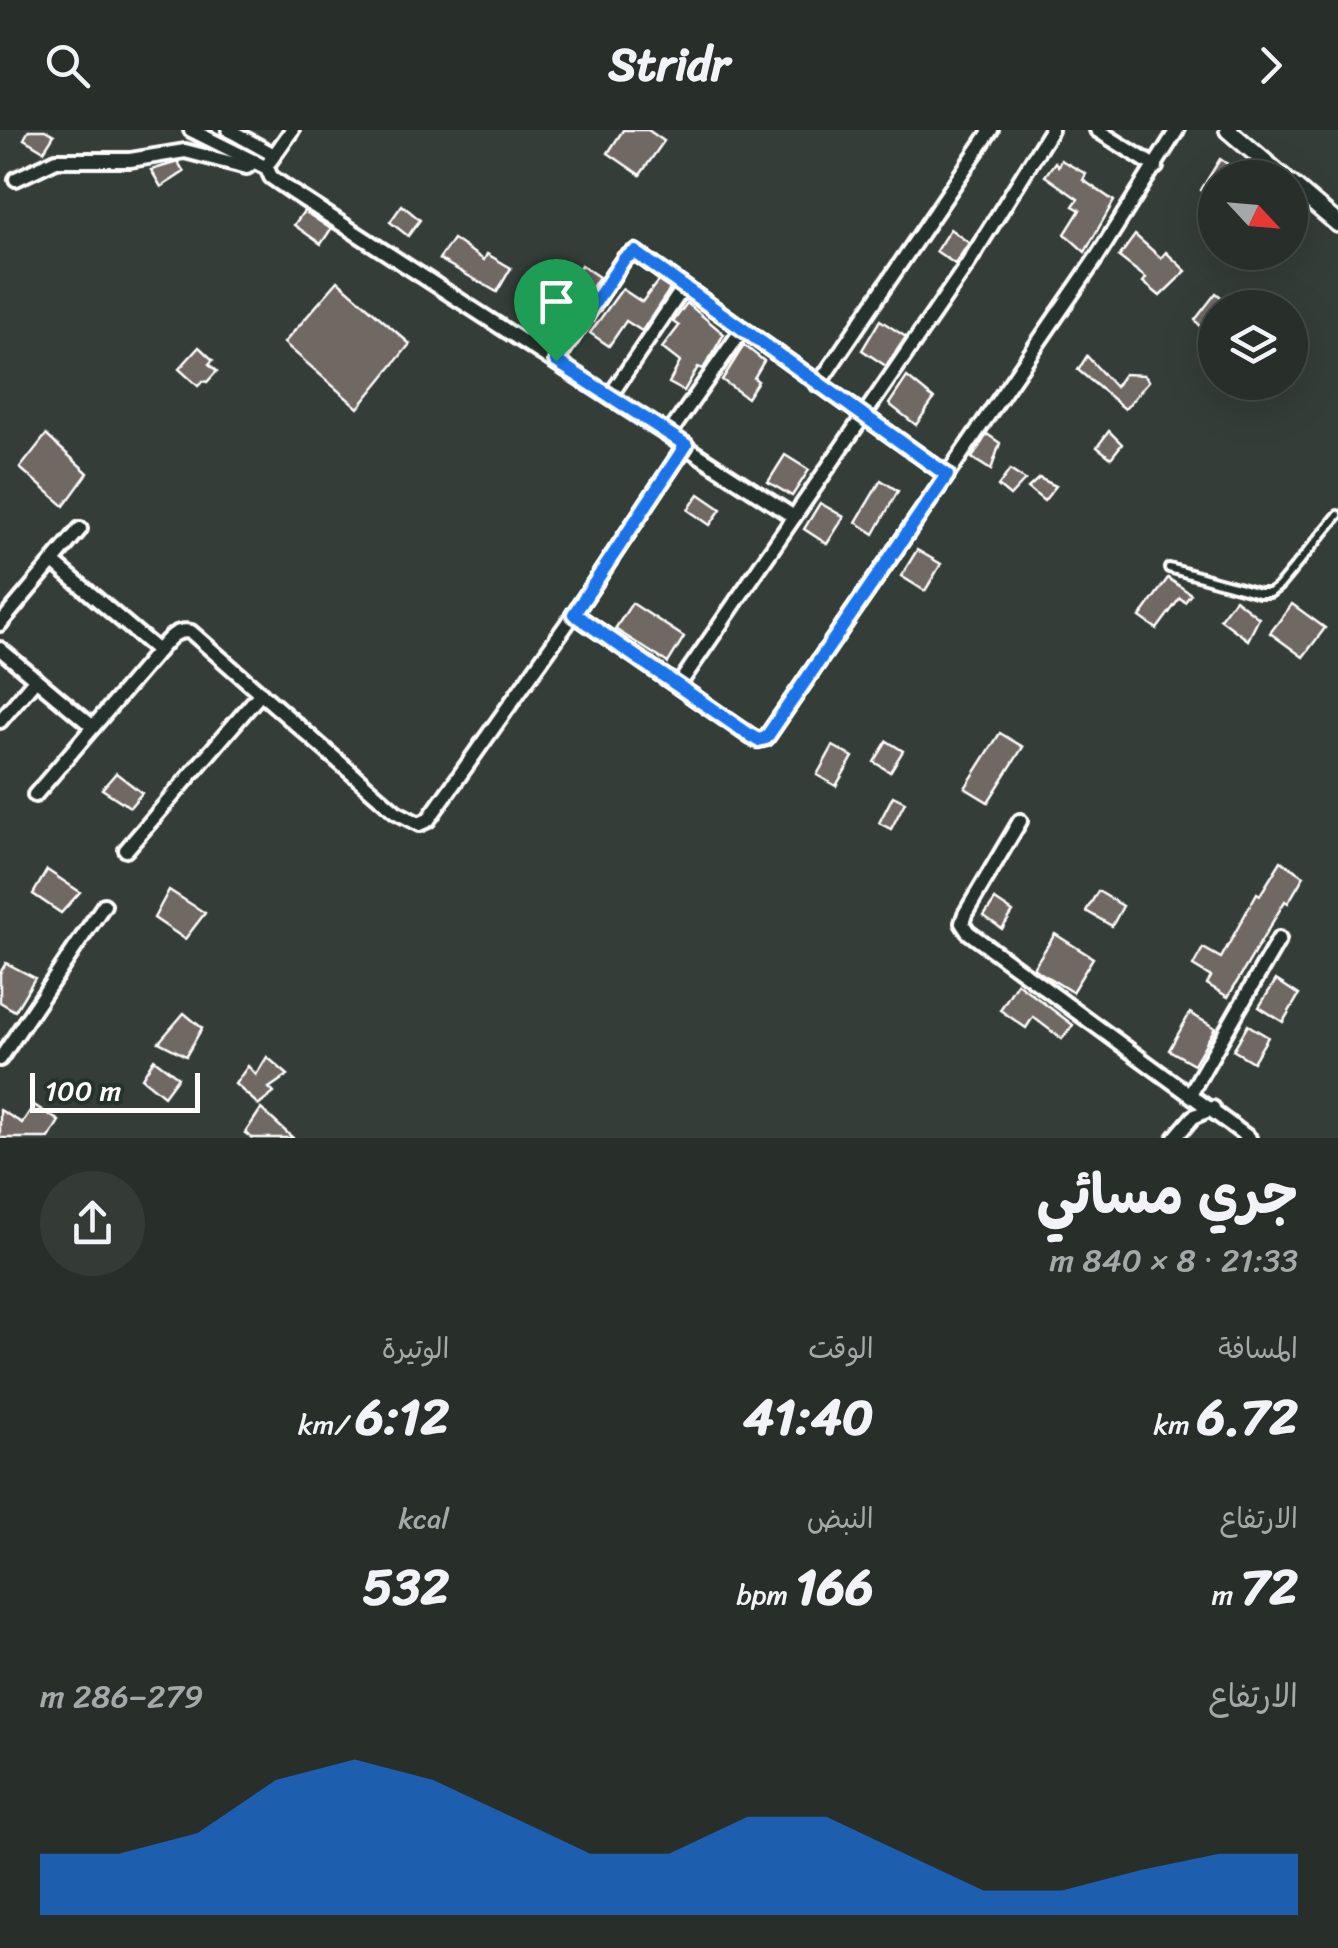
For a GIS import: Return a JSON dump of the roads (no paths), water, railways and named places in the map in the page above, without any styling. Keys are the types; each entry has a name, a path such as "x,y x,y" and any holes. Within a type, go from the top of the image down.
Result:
{"street":[{"path":"229,130 265,162 271,176 294,193 794,517"},
{"path":"16,179 41,165 70,158 130,160 175,151 193,152 247,168 265,162 292,130"},
{"path":"818,384 991,130"},
{"path":"678,686 967,264 1052,130"},
{"path":"1097,130 1156,168"},
{"path":"574,614 751,736 758,740 766,738 1156,168 1177,130"},
{"path":"1228,130 1263,160"},
{"path":"193,152 196,132 265,162"},
{"path":"1308,198 1338,224"},
{"path":"556,361 628,254 635,252 947,475"},
{"path":"610,396 684,288"},
{"path":"669,434 742,330"},
{"path":"35,795 174,633 182,630 191,632 396,812 419,824 428,820 574,614 686,445"},
{"path":"0,624 80,529"},
{"path":"53,562 158,651"},
{"path":"0,649 93,727"},
{"path":"0,721 35,680"},
{"path":"126,850 261,693"},
{"path":"1020,820 962,923 968,932 1250,1138"},
{"path":"0,1059 104,905"},
{"path":"1191,1092 1279,939"},
{"path":"1175,1138 1185,1124 1213,1108"}],"lane":[{"path":"1169,568 1259,594 1270,593 1338,515"}]}
